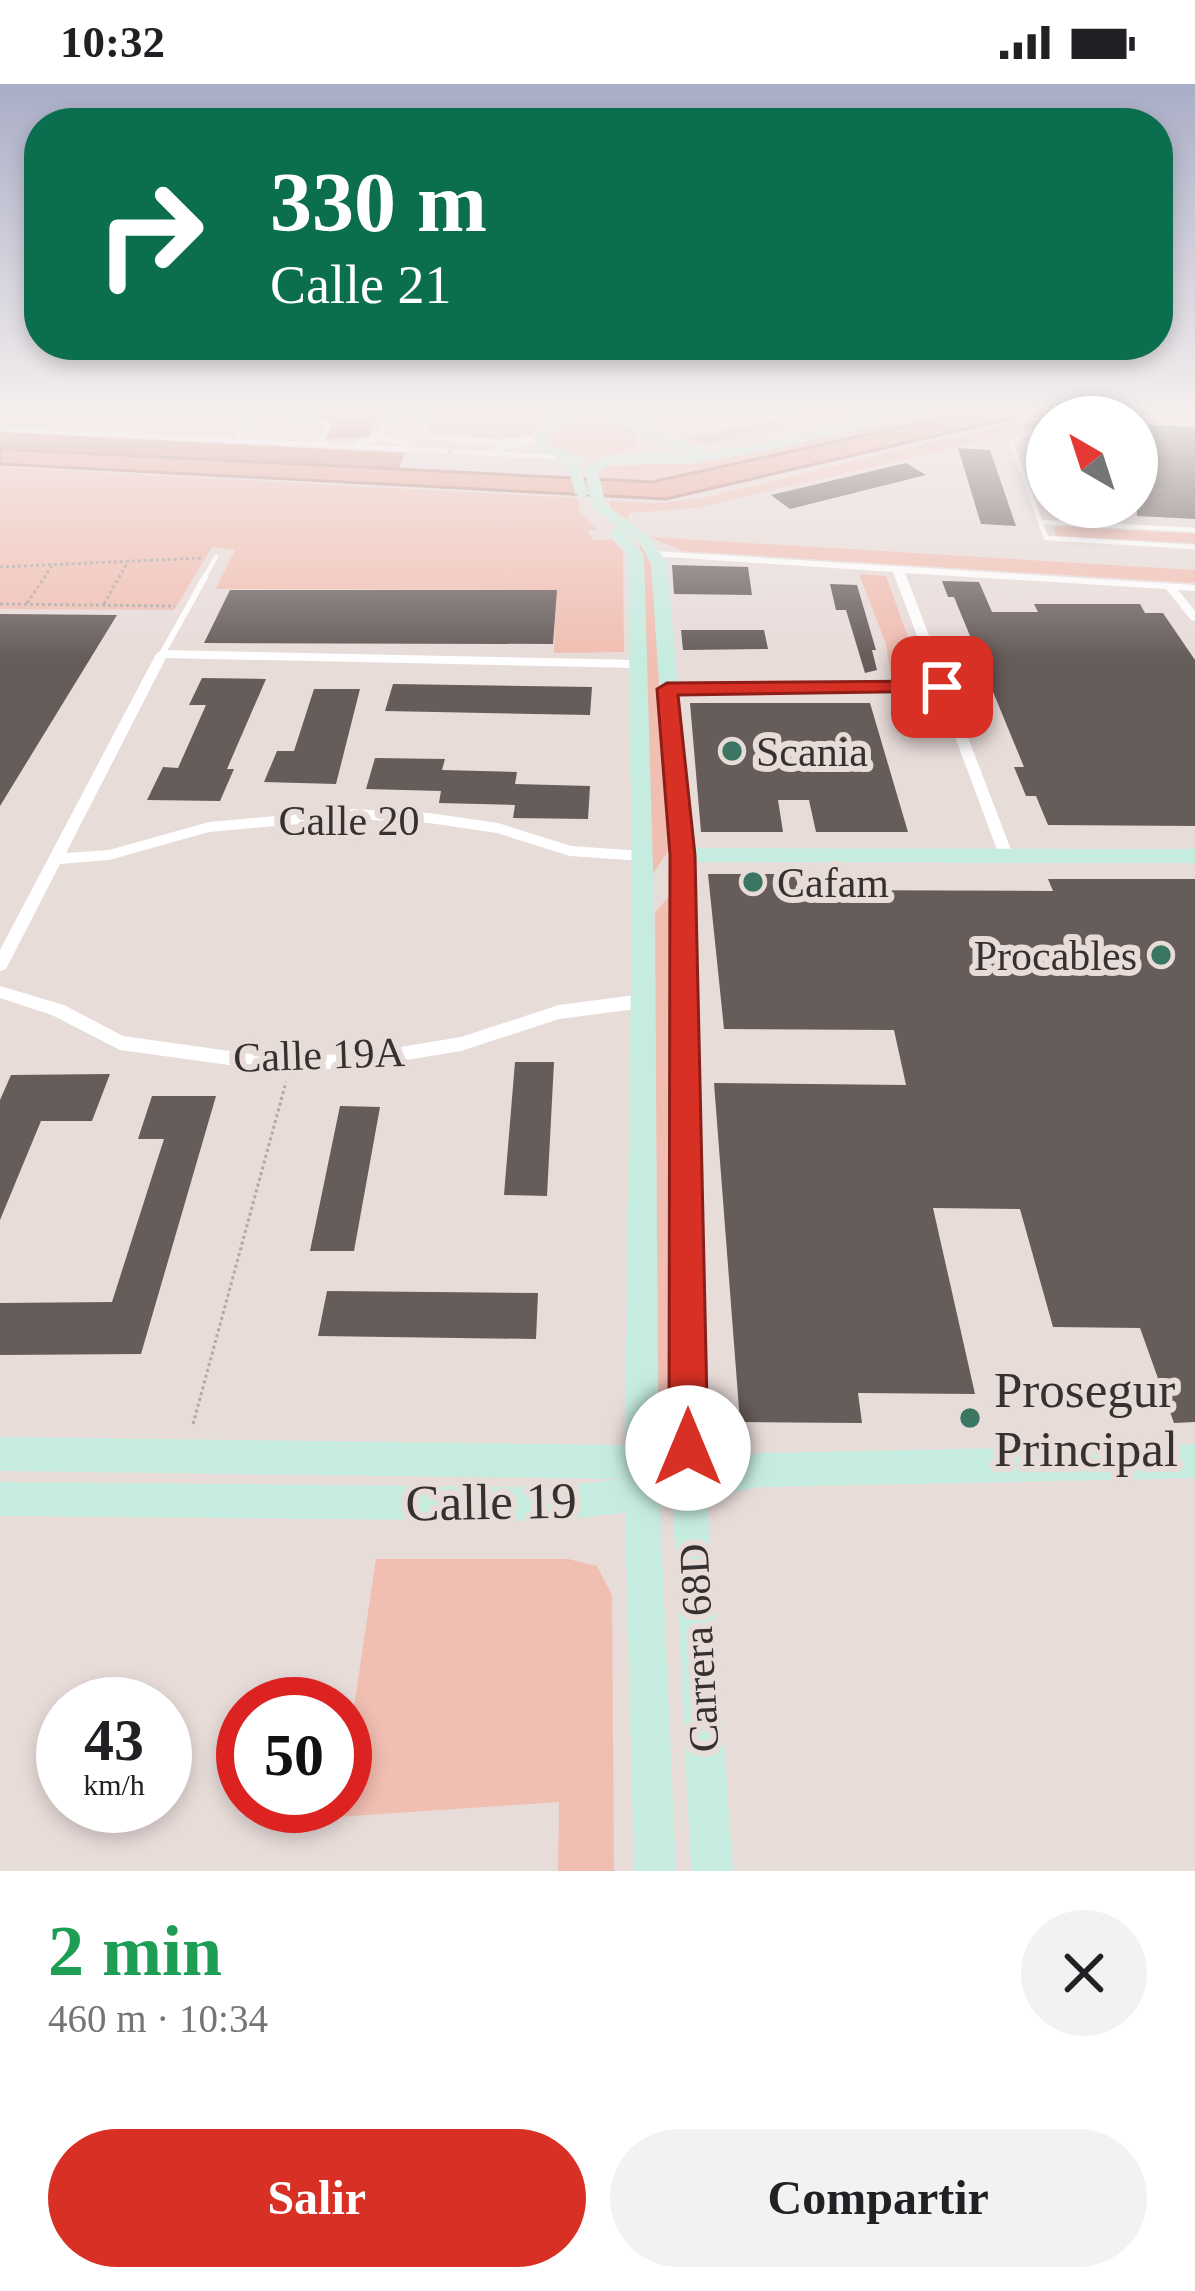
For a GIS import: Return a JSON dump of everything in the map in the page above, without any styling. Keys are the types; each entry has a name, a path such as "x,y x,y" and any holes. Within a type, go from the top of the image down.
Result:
{"main road":[{"path":"588,492 604,514 656,554"},
{"name":"Carrera 68D","path":"590,500 592,515 628,542 635,555 643,903 642,1477 655,1871"},
{"name":"Carrera 68D","path":"656,554 682,855 689,1482 712,1871"},
{"path":"643,903 682,855 1195,856"},
{"name":"Calle 19","path":"0,1454 689,1482 792,1468 1195,1461"},
{"name":"Calle 19","path":"0,1499 548,1504 642,1477"}],"street":[{"path":"656,554 1195,588"},
{"path":"898,570 1006,855"},
{"path":"1170,586 1195,618"},
{"path":"3,954 162,654 637,664"},
{"path":"667,689 942,687"},
{"name":"Calle 20","path":"56,859 110,855 209,827 353,814 498,828 570,851 642,856"},
{"name":"Calle 19A","path":"0,992 58,1010 121,1043 280,1065 370,1059 460,1044 559,1012 643,1000"}],"lane":[{"path":"1042,528 1046,538 1195,547"},
{"path":"1156,528 1195,530"},
{"path":"162,654 216,557"}],"path":[{"path":"0,567 216,557"},
{"path":"104,605 128,561"},
{"path":"26,604 53,565"},
{"path":"0,604 189,606"},
{"path":"193,1424 288,1075"}],"shaded area":[{"path":"0,492 473,492 578,498 580,513 597,529 587,531 594,540 611,539 623,551 624,652 554,653 556,590 216,589 235,550 212,547 174,610 0,609"},
{"path":"540,492 694,492 666,499"},
{"path":"726,492 763,492 697,508 629,513 628,519 610,509 610,501 663,503"},
{"path":"1054,528 1089,528 1195,534 1195,543 1056,536"},
{"path":"650,537 1195,570 1195,583 682,551"},
{"path":"639,542 651,557 670,848 652,875 644,572"},
{"path":"859,574 886,576 925,684 892,684 886,644"},
{"path":"670,895 676,1394 658,1393 655,913"},
{"path":"376,1559 568,1559 597,1566 612,1595 614,1871 558,1871 559,1802 372,1815 372,1677 358,1677"}],"building":[{"path":"782,492 856,492 790,509 771,495"},
{"path":"971,492 1005,492 1016,526 981,524"},
{"path":"1158,492 1195,492 1195,519 1158,517"},
{"path":"672,565 748,567 752,595 674,594"},
{"path":"942,581 979,582 992,612 1038,612 1034,604 1140,604 1145,613 1163,613 1195,660 1195,826 1048,825 1036,796 1026,796 1014,767 1024,767 954,597 948,597"},
{"path":"830,584 857,585 876,650 872,650 877,670 865,673 846,610 836,610"},
{"path":"230,590 557,590 553,644 204,643"},
{"path":"0,614 117,615 0,806"},
{"path":"681,630 764,630 768,649 683,650"},
{"path":"202,678 266,679 227,769 234,769 220,801 147,800 163,767 178,768 206,705 189,705"},
{"path":"393,684 592,687 590,715 385,711"},
{"path":"314,689 360,689 336,784 264,782 277,751 294,751"},
{"path":"690,703 870,703 908,832 816,832 809,800 778,800 783,832 701,832"},
{"path":"375,758 445,759 442,770 517,772 515,784 590,786 588,819 513,818 515,805 439,803 441,791 366,789"},
{"path":"708,874 796,874 798,890 1053,891 1048,879 1195,879 1195,1422 1174,1423 1140,1328 1053,1327 1020,1209 933,1208 975,1394 858,1393 862,1423 740,1422 714,1083 906,1085 894,1030 724,1029"},
{"path":"515,1062 554,1062 547,1196 504,1195"},
{"path":"110,1074 92,1121 41,1121 0,1220 0,1100 11,1075"},
{"path":"152,1096 216,1096 141,1354 0,1355 0,1303 112,1302 164,1139 138,1139"},
{"path":"340,1106 380,1107 354,1251 310,1251"},
{"path":"327,1291 538,1293 536,1339 318,1336"}],"place":[{"name":"Scania","path":"732,751"},
{"name":"Cafam","path":"753,882"},
{"name":"Procables","path":"1161,955"},
{"name":"Prosegur Principal","path":"970,1418"}],"route":[{"path":"688,1448 682,855 667,689 942,687"}]}
